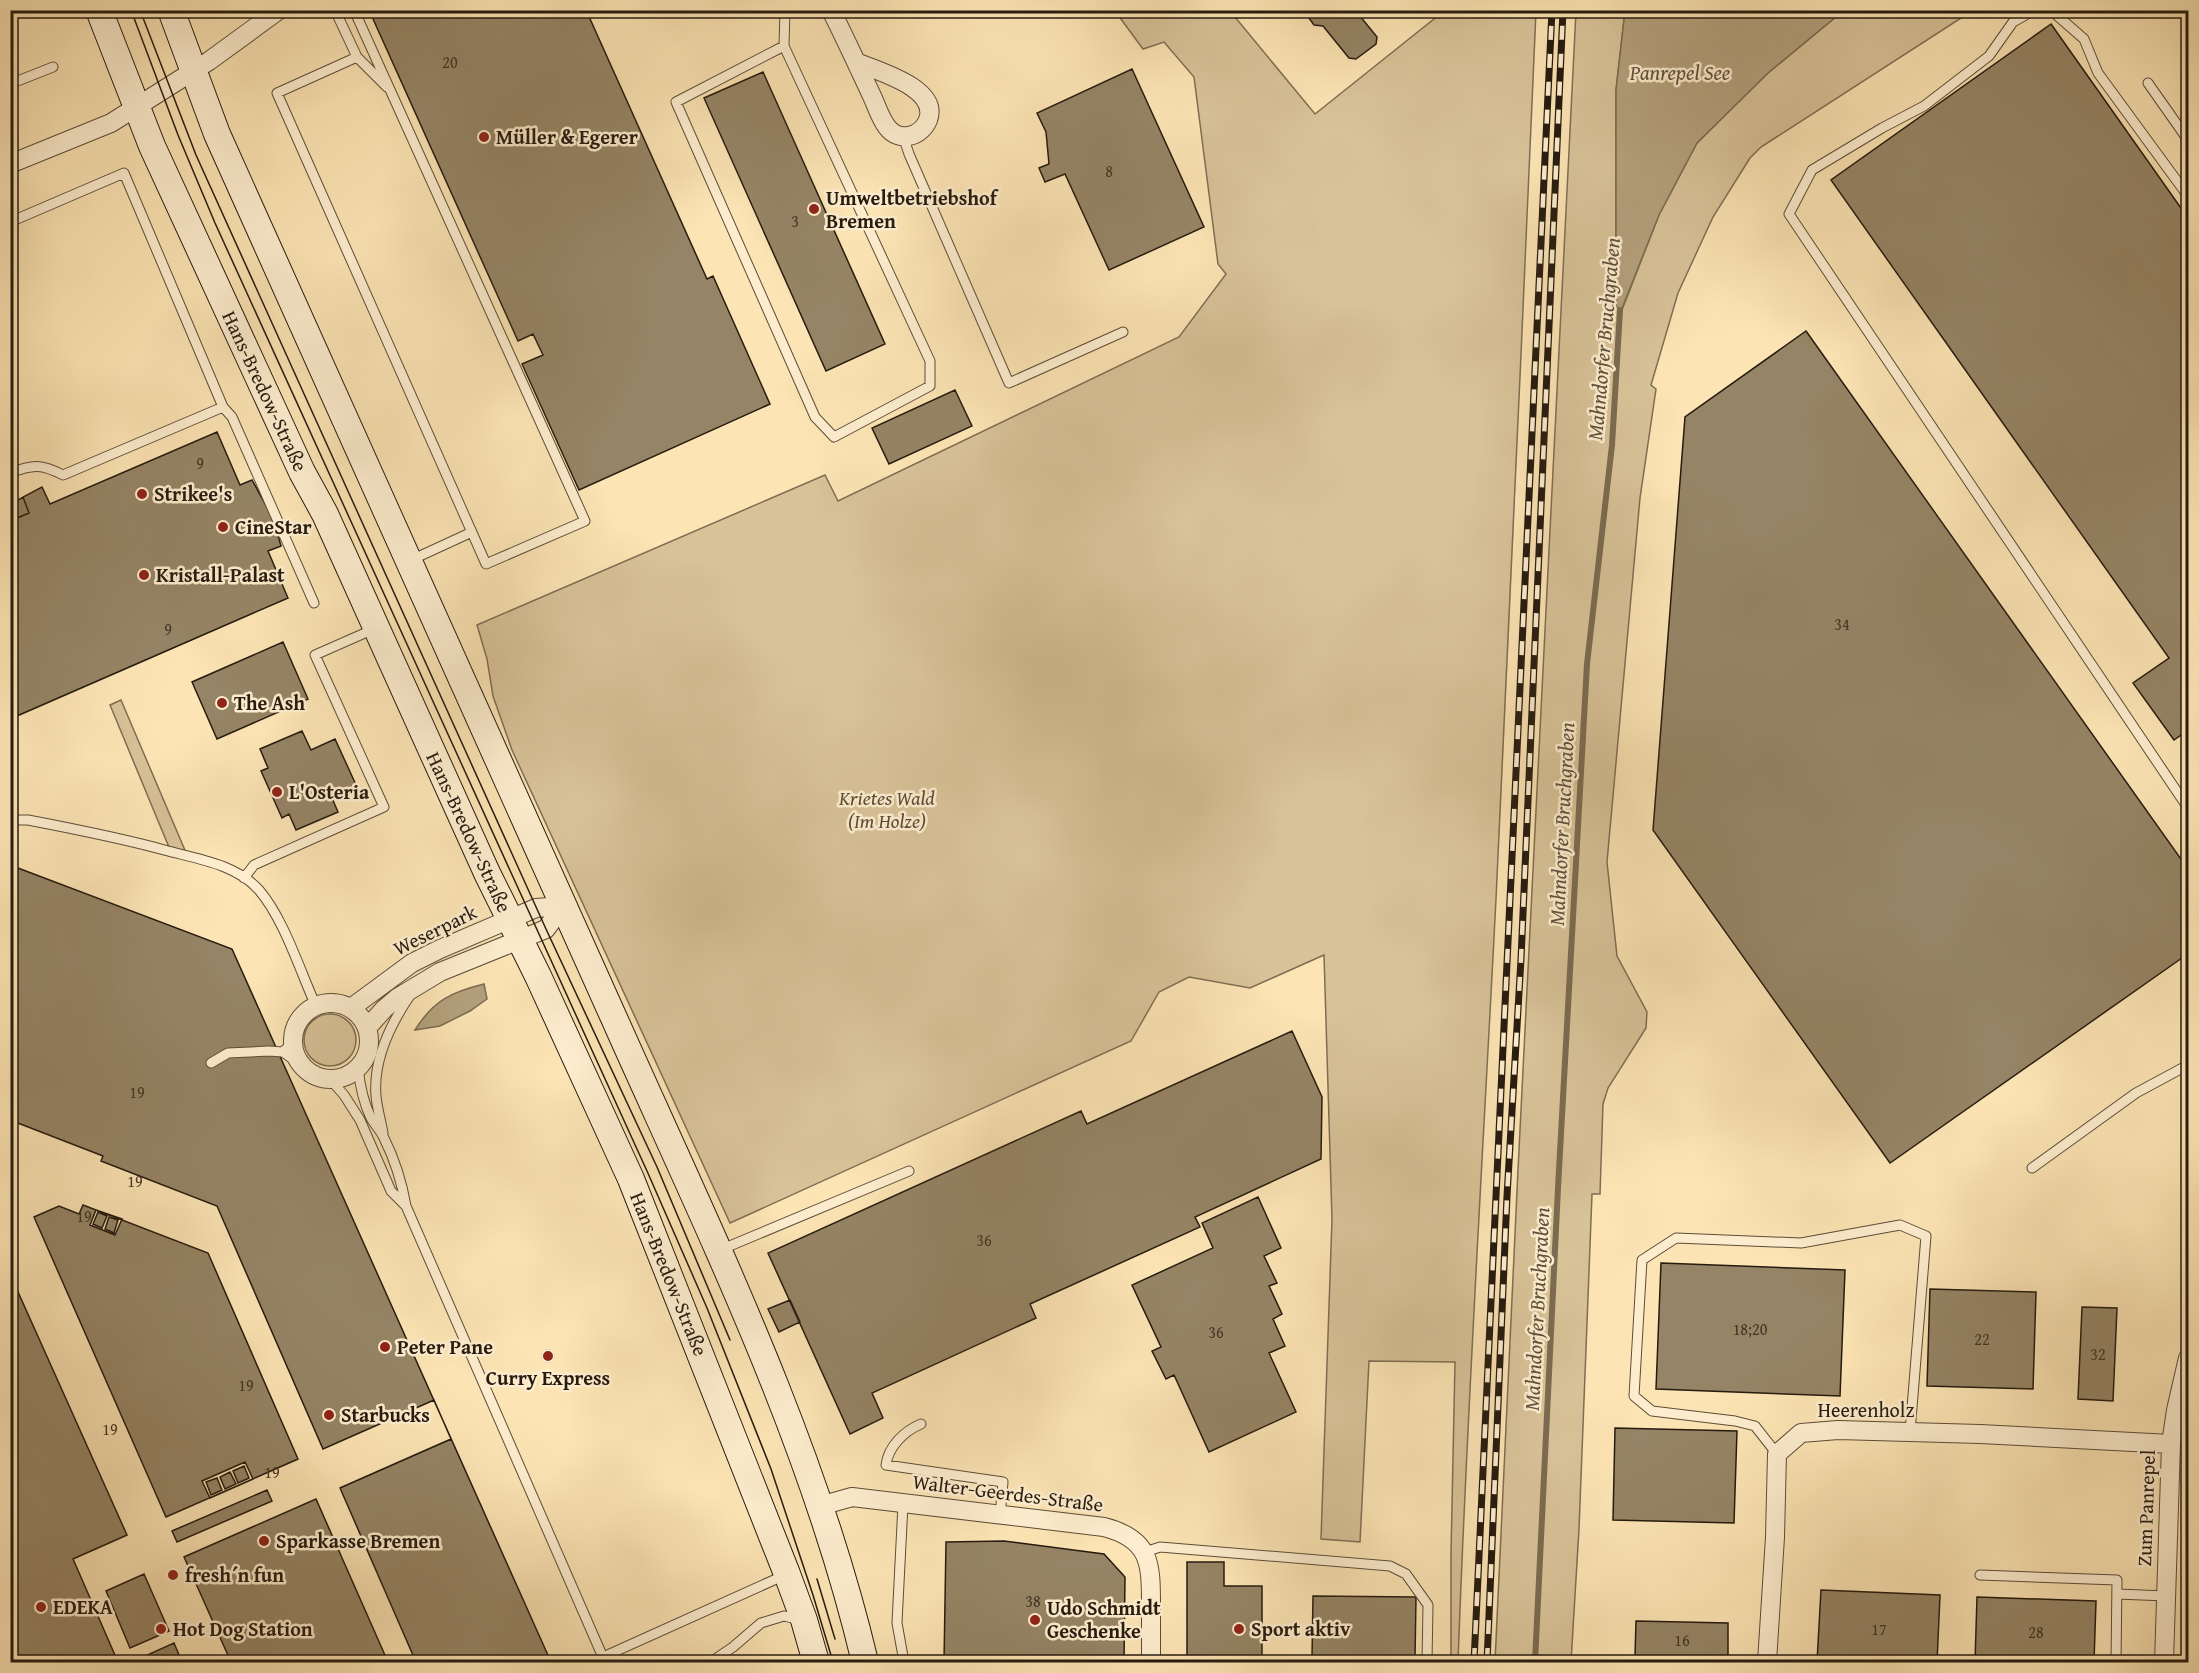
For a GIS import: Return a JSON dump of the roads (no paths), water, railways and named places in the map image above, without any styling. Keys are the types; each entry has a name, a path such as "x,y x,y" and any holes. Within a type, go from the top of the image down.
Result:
{"main road":[{"name":"Hans-Bredow-Straße","path":"99,10 136,108 302,472 325,514 487,873 631,1179 787,1574 816,1662"},
{"path":"171,10 217,134 738,1296 820,1506 851,1601 865,1662"}],"street":[{"path":"10,164 111,123 194,70 279,10"},
{"path":"831,10 856,62 888,128 898,136 912,136 921,129 928,119 929,107 924,96 915,87 856,62"},
{"name":"Weserpark","path":"367,1028 384,1009 417,985 515,930 536,908 563,906"},
{"name":"Weserpark","path":"351,1008 412,963 515,930"},
{"path":"327,1003 351,1008 367,1028 369,1042 366,1056 358,1068 345,1076 330,1079 319,1077 301,1065 288,1047 298,1020 316,1006 327,1003"},
{"name":"Zum Panrepel","path":"2164,1662 2171,1444 2178,1421 2188,1358"},
{"name":"Heerenholz","path":"1777,1454 1801,1433 1838,1430 2171,1444"},
{"path":"1767,1662 1775,1537 1777,1454"},
{"name":"Walter-Geerdes-Straße","path":"820,1506 852,1497 1104,1527 1128,1535 1145,1552"},
{"path":"1145,1552 1151,1571 1151,1662"}],"lane":[{"path":"335,10 357,57 392,93"},
{"path":"354,10 585,521 486,564 278,93 357,57"},
{"path":"784,46 676,102 815,417 834,437 930,386 930,361 784,46 785,10"},
{"path":"2188,196 2098,73 2084,39 2052,11 2029,14 2013,22 1989,56 1924,106 1812,170 1788,214 2188,808"},
{"path":"10,84 53,67"},
{"path":"2148,83 2188,140"},
{"path":"903,136 1009,383 1123,332"},
{"path":"10,222 123,173 223,407 232,417 314,603"},
{"path":"10,473 26,467 46,466 63,475 223,407"},
{"path":"408,562 472,532"},
{"path":"244,878 254,866 384,807 315,655 376,628"},
{"path":"10,820 28,820 139,843 207,860 244,878 259,890 277,916 316,1006"},
{"path":"417,985 394,1020 377,1072 376,1097 383,1136 401,1182 406,1206 604,1660 701,1612 787,1574"},
{"path":"211,1063 228,1053 288,1047"},
{"path":"2032,1168 2136,1093 2188,1065"},
{"path":"358,1068 360,1092 372,1119 383,1136"},
{"path":"330,1079 344,1095 360,1120 391,1191 406,1206"},
{"path":"718,1251 909,1170"},
{"path":"1777,1454 1755,1426 1735,1421 1652,1411 1634,1396 1642,1260 1676,1238 1801,1243 1900,1225 1926,1236 1910,1432"},
{"path":"921,1424 911,1428 887,1453 886,1465 1003,1482 1000,1516"},
{"path":"903,1503 897,1623 904,1662"},
{"path":"1145,1552 1160,1548 1390,1566 1406,1574 1428,1605 1427,1662"},
{"path":"1980,1575 2117,1580 2116,1662"},
{"path":"2117,1594 2166,1596"},
{"path":"711,1662 761,1623 784,1616 804,1620"}],"water":[{"name":"Panrepel See","path":"1625,11 1843,11 1768,73 1697,143 1659,215 1619,316 1616,303 1616,90"},
{"path":"484,984 487,999 470,1011 440,1026 415,1030 429,1012 444,999 462,990"}],"waterway":[{"name":"Mahndorfer Bruchgraben","path":"1535,1662 1587,664 1612,445 1620,310"}],"tram line":[{"path":"131,10 178,135 215,223 647,1171 707,1308 771,1469 833,1662"},
{"path":"140,10 196,155 546,929 657,1167 730,1340"},
{"path":"817,1579 835,1639"}],"railway":[{"path":"1474,1662 1552,10"},
{"path":"1487,1662 1563,10"}],"place":[{"name":"Müller & Egerer","path":"484,137"},
{"name":"Umweltbetriebshof Bremen","path":"814,209"},
{"name":"Strikee's","path":"142,494"},
{"name":"CineStar","path":"223,527"},
{"name":"Kristall-Palast","path":"144,575"},
{"name":"The Ash","path":"222,703"},
{"name":"L'Osteria","path":"277,792"},
{"name":"Peter Pane","path":"385,1347"},
{"name":"Curry Express","path":"548,1356"},
{"name":"Starbucks","path":"329,1415"},
{"name":"Sparkasse Bremen","path":"264,1541"},
{"name":"fresh´n fun","path":"173,1575"},
{"name":"EDEKA","path":"41,1607"},
{"name":"Udo Schmidt Geschenke","path":"1035,1620"},
{"name":"Hot Dog Station","path":"161,1629"},
{"name":"Sport aktiv","path":"1239,1629"}],"park label":[{"name":"Krietes Wald (Im Holze)","path":"887,810"}]}
